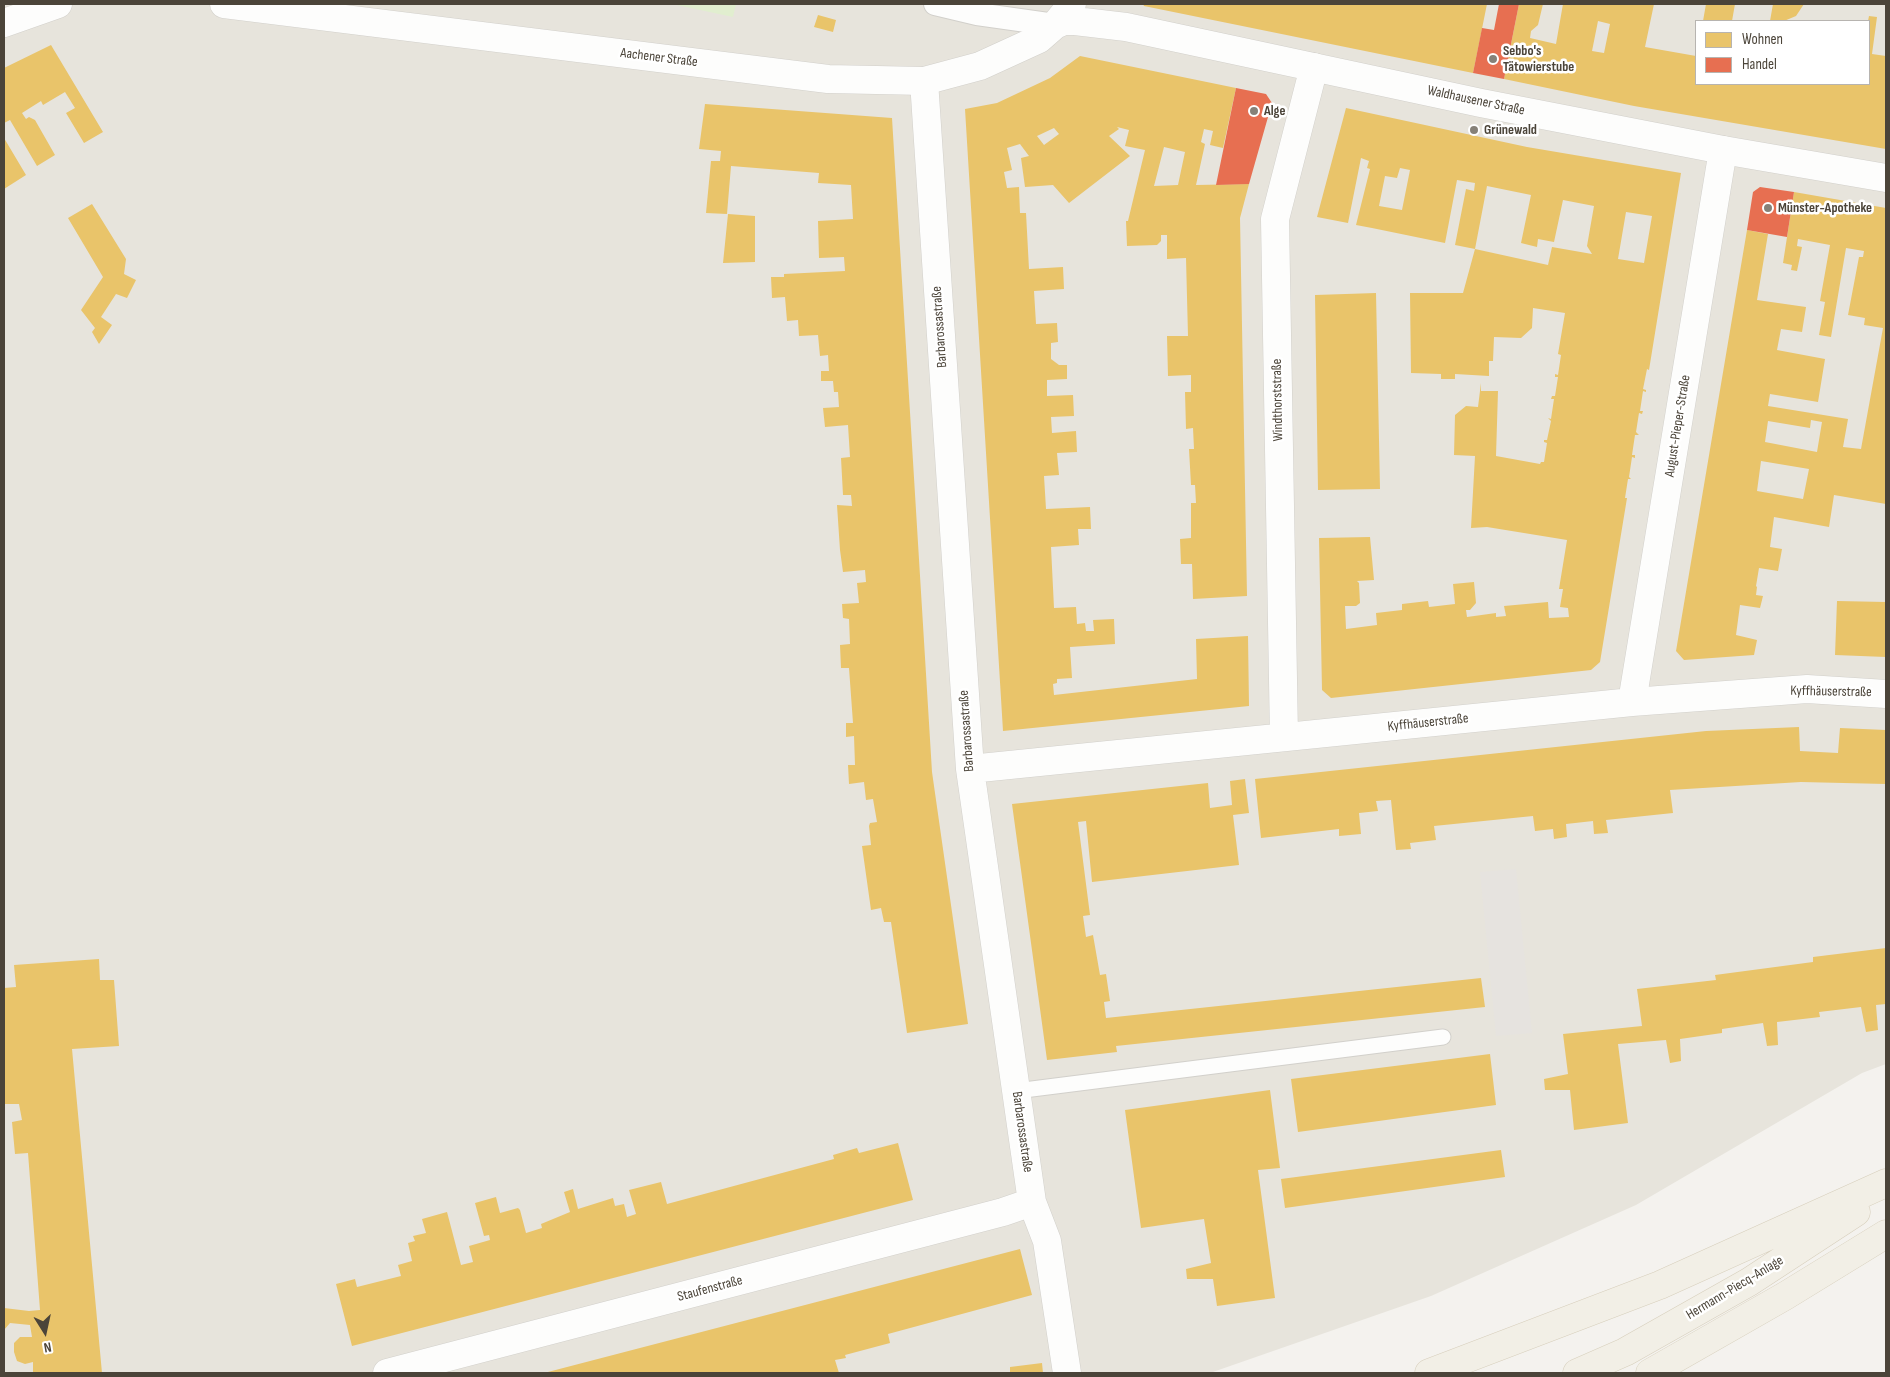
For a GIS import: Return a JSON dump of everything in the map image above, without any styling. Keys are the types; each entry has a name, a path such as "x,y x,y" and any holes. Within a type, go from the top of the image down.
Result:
{"main road":[{"path":"1428,1373 1660,1285 1886,1183"},
{"name":"Hermann-Piecq-Anlage","path":"1577,1373 1625,1352 1749,1282 1886,1192"},
{"path":"1650,1373 1785,1296 1886,1234"}],"street":[{"path":"4,23 58,4"},
{"name":"Aachener Straße","path":"224,4 818,78 924,81 980,66 1039,40 1055,25 1072,4"},
{"name":"Waldhausener Straße","path":"934,4 977,14 1055,25 1064,21 1075,21 1126,27 1481,103 1723,150 1886,178"},
{"name":"Waldhausener Straße","path":"1099,4 1102,10 1111,18 1126,27"},
{"name":"Windthorststraße","path":"1284,737 1276,219 1314,67"},
{"name":"Barbarossastraße","path":"924,81 970,769 1032,1202 1047,1241 1067,1373"},
{"name":"August-Pieper-Straße","path":"1632,702 1723,150"},
{"name":"Kyffhäuserstraße","path":"970,769 1632,702 1807,689 1886,694"},
{"name":"Staufenstraße","path":"387,1373 1004,1212 1032,1202"}],"lane":[{"path":"1016,1091 1443,1037"}],"shaded area":[{"path":"4,4 1886,4 1886,1064 1862,1073 1636,1205 1431,1296 1210,1373 4,1373"},
{"path":"1516,869 1532,1033 1496,1036 1480,872"}],"green space":[{"path":"672,4 736,4 733,17"}],"building: Wohnen":[{"path":"1143,4 1487,4 1473,73 1144,6"},
{"path":"1519,4 1543,4 1538,25 1531,31 1530,38 1556,44 1563,4 1654,4 1645,47 1695,56 1695,85 1870,85 1870,20 1868,20 1869,16 1877,17 1872,54 1886,56 1886,149 1634,106 1504,79","holes":["1598,21 1610,24 1604,53 1592,51"]},
{"path":"1706,4 1735,4 1732,20 1703,20"},
{"path":"1773,4 1804,4 1796,16 1786,20 1770,20"},
{"path":"818,15 836,20 833,32 814,27"},
{"path":"51,45 103,132 84,143 66,113 75,108 65,92 43,105 41,101 22,113 26,119 29,117 35,120 55,155 37,166 10,120 4,123 4,68"},
{"path":"1080,56 1236,88 1223,148 1210,145 1213,131 1204,129 1201,142 1205,144 1196,185 1249,184 1240,218 1247,596 1193,599 1192,564 1181,564 1180,539 1191,538 1191,503 1196,503 1195,485 1191,485 1189,449 1194,449 1193,428 1186,429 1185,392 1191,392 1191,375 1168,376 1167,336 1188,336 1186,258 1167,259 1167,235 1161,235 1161,241 1157,245 1127,246 1126,221 1128,221 1145,150 1125,146 1129,130 1117,127 1119,129 1109,136 1130,156 1069,203 1053,185 1025,187 1021,158 1029,156 1020,144 1007,148 1012,170 1004,172 1007,188 1019,187 1020,213 1026,213 1029,269 1063,267 1064,289 1034,291 1036,324 1057,323 1058,342 1051,343 1051,359 1059,365 1067,365 1067,379 1047,380 1047,396 1073,395 1074,416 1051,417 1052,433 1076,431 1077,452 1057,453 1059,475 1044,476 1046,509 1090,507 1091,529 1078,529 1079,545 1051,547 1054,608 1076,607 1077,624 1085,623 1086,631 1094,631 1093,620 1114,619 1115,644 1070,647 1072,678 1057,679 1057,683 1053,684 1054,695 1197,679 1196,639 1248,636 1249,706 1003,731 965,109 997,103 1050,78","holes":["1054,128 1059,134 1044,145 1037,136","1164,147 1185,152 1178,185 1154,186"]},
{"path":"705,104 892,118 932,772 968,1024 907,1033 891,922 884,922 881,908 871,910 862,846 871,845 869,826 870,823 877,822 873,799 866,800 864,782 849,784 848,765 855,765 854,736 846,737 846,723 853,723 849,668 841,668 840,645 850,644 849,619 843,618 842,604 859,603 857,583 866,582 865,570 843,572 840,550 837,505 852,506 851,495 843,495 841,458 850,457 848,425 825,427 823,408 839,407 838,392 834,392 833,381 821,381 821,371 829,371 828,355 820,356 818,335 799,336 798,320 787,321 785,297 772,298 771,277 784,277 784,274 845,271 844,257 819,258 818,221 853,219 851,185 818,183 819,173 731,166 727,214 706,213 711,161 720,161 721,151 699,149"},
{"path":"1346,108 1527,147 1681,173 1649,370 1647,369 1643,389 1646,392 1643,391 1640,411 1643,411 1642,414 1639,413 1636,432 1639,435 1635,435 1632,455 1635,455 1635,458 1632,457 1629,477 1631,479 1628,479 1625,498 1627,498 1600,662 1591,670 1331,698 1322,690 1319,538 1370,537 1374,580 1357,581 1359,583 1360,603 1356,606 1345,606 1346,629 1377,625 1376,613 1402,610 1402,604 1428,601 1429,607 1455,604 1453,584 1474,582 1476,603 1470,610 1466,610 1467,617 1496,613 1496,617 1506,616 1504,606 1548,602 1549,618 1569,617 1568,608 1560,607 1563,589 1559,589 1567,540 1487,527 1471,528 1475,456 1454,455 1455,415 1466,406 1478,407 1481,383 1481,391 1498,391 1496,456 1540,464 1544,462 1547,443 1544,440 1547,440 1551,421 1548,418 1551,419 1554,399 1551,399 1552,396 1555,396 1558,377 1555,377 1555,374 1558,375 1561,355 1558,354 1565,313 1533,308 1532,328 1521,338 1494,337 1493,361 1489,361 1489,376 1455,374 1455,379 1441,379 1441,374 1411,373 1410,293 1463,293 1475,249 1455,245 1466,189 1474,191 1475,183 1457,180 1445,243 1356,225 1370,169 1367,168 1369,161 1361,158 1348,223 1317,217","holes":["1400,168 1410,170 1402,210 1379,206 1385,176 1397,178","1487,186 1531,195 1521,243 1537,247 1538,239 1554,242 1563,200 1594,206 1587,246 1592,254 1552,247 1548,265 1475,249","1626,212 1652,216 1644,263 1618,259"]},
{"path":"4,138 26,175 4,189"},
{"path":"1794,192 1886,208 1886,504 1834,495 1829,527 1774,517 1770,547 1782,549 1778,571 1759,568 1756,595 1763,596 1760,608 1740,605 1736,635 1757,640 1754,655 1684,660 1676,651 1747,230 1768,234 1757,300 1806,307 1802,332 1781,329 1777,350 1825,359 1818,402 1770,394 1768,406 1848,419 1843,447 1861,449 1883,328 1864,325 1865,318 1848,315 1859,257 1863,257 1864,251 1846,248 1831,337 1819,335 1825,302 1820,301 1830,245 1798,239 1797,246 1802,247 1797,271 1791,270 1792,265 1783,263","holes":["1811,420 1822,422 1817,452 1765,442 1768,421 1810,428","1761,461 1809,469 1803,499 1757,491"]},
{"path":"92,204 126,259 124,274 136,280 127,298 116,294 101,317 112,325 99,344 92,332 95,328 81,310 103,277 68,218"},
{"path":"728,214 755,216 755,262 723,263"},
{"path":"1376,293 1380,489 1318,490 1315,295"},
{"path":"1837,601 1886,602 1886,657 1835,655"},
{"path":"1799,727 1800,751 1838,753 1840,728 1886,730 1886,784 1801,782 1670,790 1673,813 1606,820 1608,833 1594,834 1593,821 1566,824 1567,837 1554,839 1553,829 1535,831 1533,816 1434,826 1436,840 1410,843 1411,849 1396,850 1391,800 1376,801 1378,811 1359,813 1361,834 1339,836 1339,829 1261,838 1255,779 1706,731"},
{"path":"1245,779 1249,813 1233,815 1239,865 1092,882 1086,821 1078,822 1090,915 1083,916 1086,937 1093,935 1100,975 1106,974 1110,1001 1104,1002 1106,1018 1481,978 1485,1007 1116,1046 1117,1052 1047,1060 1012,804 1208,783 1210,808 1232,805 1230,781"},
{"path":"1886,948 1886,1004 1876,1005 1878,1030 1866,1032 1861,1007 1819,1012 1820,1017 1777,1022 1778,1045 1767,1046 1763,1023 1722,1029 1722,1033 1680,1039 1681,1061 1670,1063 1666,1040 1618,1044 1628,1123 1574,1130 1570,1090 1545,1090 1544,1079 1568,1074 1563,1034 1642,1026 1637,989 1716,980 1715,975 1813,962 1813,957"},
{"path":"99,959 100,980 114,980 119,1046 72,1049 102,1373 33,1373 33,1362 25,1364 17,1361 14,1352 14,1343 20,1337 32,1337 30,1325 10,1323 4,1330 4,1308 29,1311 40,1310 28,1153 15,1154 12,1122 22,1120 19,1104 4,1104 4,988 16,987 14,965"},
{"path":"1490,1054 1496,1105 1298,1132 1291,1079"},
{"path":"1270,1090 1280,1168 1258,1170 1275,1298 1217,1306 1213,1279 1187,1279 1186,1269 1211,1263 1204,1219 1141,1228 1125,1110"},
{"path":"898,1143 913,1200 352,1346 336,1284 355,1279 357,1287 401,1276 398,1265 412,1261 408,1243 415,1241 413,1236 426,1233 422,1219 447,1212 461,1265 473,1262 469,1246 490,1240 489,1235 484,1236 475,1203 496,1197 500,1213 518,1208 520,1210 526,1233 542,1228 541,1224 570,1212 564,1192 573,1189 578,1209 613,1198 615,1206 624,1204 627,1217 636,1214 629,1190 661,1182 667,1204 834,1159 833,1155 857,1148 859,1153"},
{"path":"1501,1150 1505,1177 1285,1208 1281,1179"},
{"path":"1020,1249 1032,1295 888,1334 890,1343 845,1355 846,1358 835,1360 839,1373 544,1373"},
{"path":"1042,1363 1043,1373 1010,1373 1010,1367"}],"building: Handel":[{"path":"1499,4 1519,4 1504,79 1473,73 1482,28 1494,30"},
{"path":"1236,88 1266,94 1272,103 1249,184 1216,185"},
{"path":"1760,187 1794,192 1787,237 1747,230 1753,192"}],"place":[{"name":"Sebbo's Tätowierstube","path":"1493,59"},
{"name":"Alge","path":"1254,111"},
{"name":"Grünewald","path":"1474,130"},
{"name":"Münster-Apotheke","path":"1768,208"}]}
